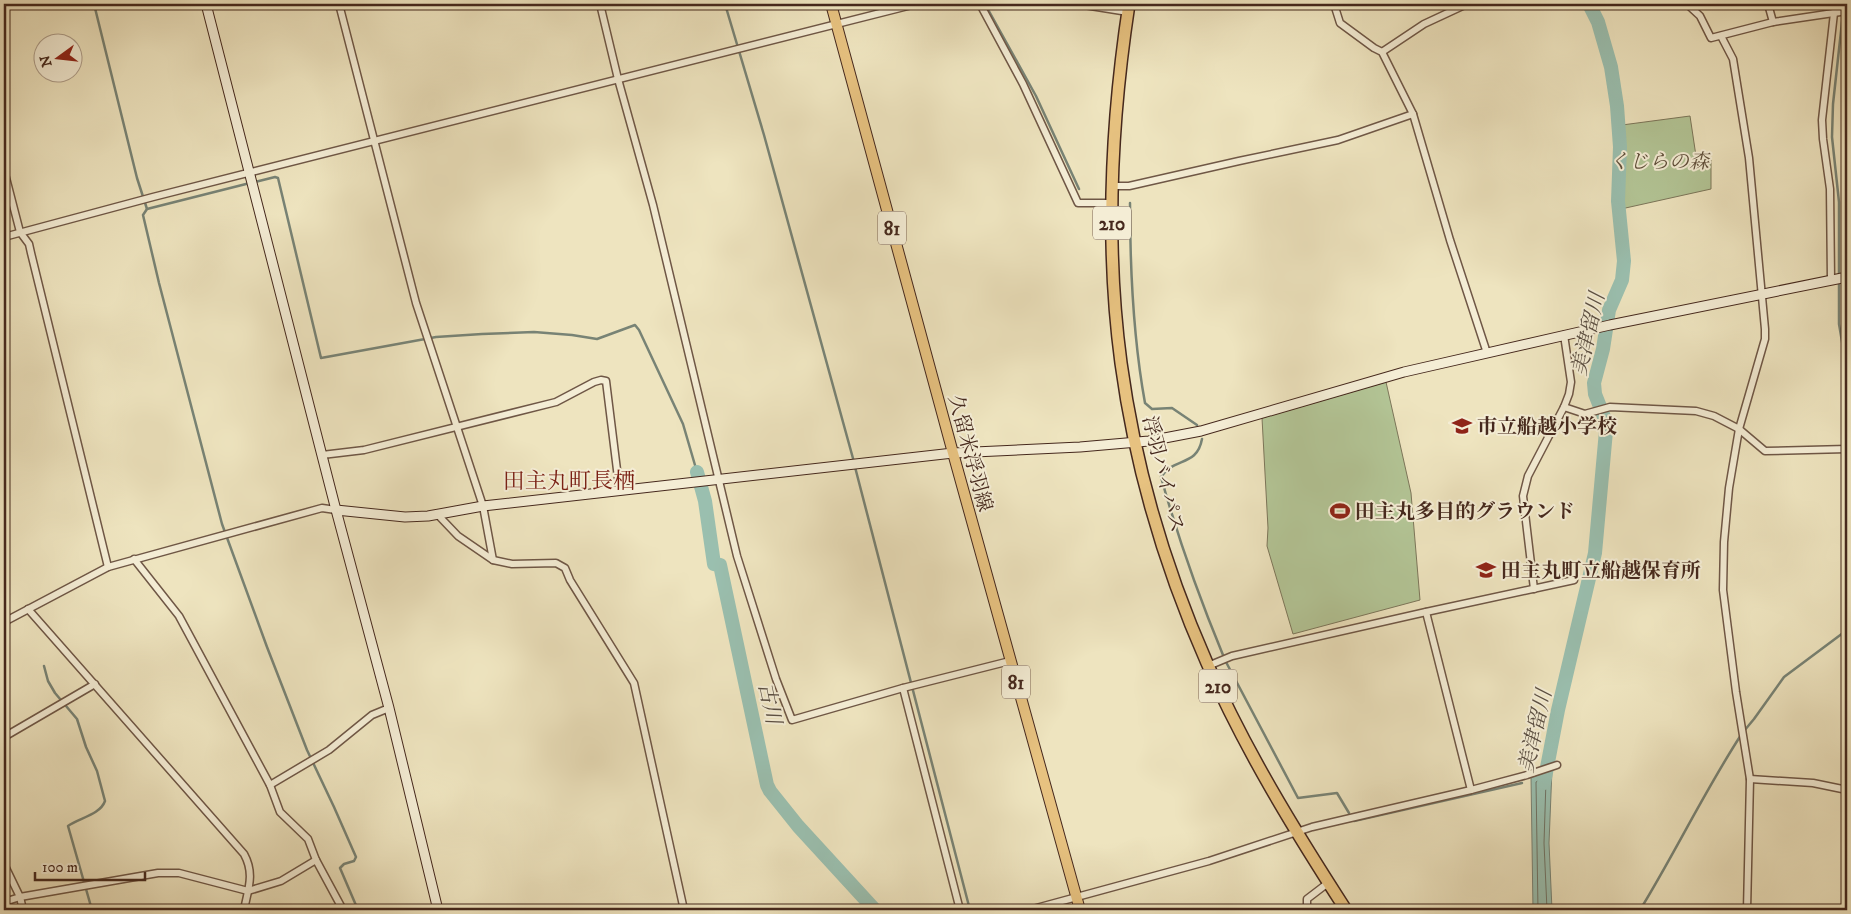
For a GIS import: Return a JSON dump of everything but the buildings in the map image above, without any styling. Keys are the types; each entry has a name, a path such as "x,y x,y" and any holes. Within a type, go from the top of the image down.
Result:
{"highway":[{"name":"浮羽バイパス","path":"1129,8 1117,107 1112,186 1116,303 1121,364 1136,442 1152,510 1177,590 1208,666 1234,721 1297,832 1346,910"}],"main road":[{"name":"久留米浮羽線","path":"832,4 1010,661 1080,910"}],"street":[{"path":"206,4 389,708 438,910"},
{"path":"339,4 376,141 416,303 483,506 493,560"},
{"path":"600,4 618,79 653,205 737,556 776,679 792,720 903,688 1010,661"},
{"path":"4,237 916,4"},
{"path":"980,4 1024,84 1078,202 1112,203"},
{"path":"1078,4 1129,8"},
{"path":"1334,4 1340,23 1382,52 1413,114 1450,240 1487,353"},
{"path":"1382,52 1424,24 1467,4"},
{"path":"1687,4 1700,16 1711,38 1774,22 1847,11"},
{"path":"1768,4 1774,22"},
{"path":"1831,280 1830,189 1822,139 1822,120 1834,13"},
{"path":"1722,36 1733,59 1749,158 1765,339 1739,428 1729,488 1724,542 1723,590 1736,692 1750,779 1747,910"},
{"path":"1112,186 1129,186 1338,140 1413,114"},
{"path":"4,170 20,232 29,244 108,567"},
{"path":"4,622 108,567 322,508 405,517 438,515 483,506 953,452 1136,442 1201,431 1404,372 1610,325 1847,277"},
{"path":"1534,589 1524,496 1528,476 1564,407 1571,382 1564,335"},
{"path":"322,455 364,450 556,402 601,380 606,381 618,478 624,490"},
{"path":"1564,407 1585,414 1610,407 1696,411 1714,416 1739,428 1765,451 1847,449"},
{"path":"438,515 458,536 493,560 512,564 556,563 565,568 570,580 634,683 684,910"},
{"path":"134,559 179,616 270,785 280,812 308,839 316,860 343,910"},
{"path":"1208,666 1232,656 1574,580"},
{"path":"28,609 244,854 249,863 251,874 244,910"},
{"path":"1426,612 1471,790"},
{"path":"4,737 94,684"},
{"path":"903,688 960,910"},
{"path":"270,785 329,750 372,715 389,708"},
{"path":"1028,910 1209,861 1297,832 1471,790 1556,765"},
{"path":"1750,779 1813,783 1847,790"},
{"path":"4,902 20,897 158,873 179,873 248,890 281,881 316,860"},
{"path":"4,864 20,897 23,910"},
{"path":"1307,910 1307,899 1328,883"}],"green space":[{"name":"くじらの森","path":"1690,116 1696,156 1711,160 1711,189 1621,209 1622,125"},
{"name":"田主丸多目的グラウンド","path":"1386,382 1411,493 1420,600 1293,634 1267,546 1268,528 1262,418"}],"water":[{"path":"1552,769 1549,843 1552,910 1533,910 1531,777"}],"waterway":[{"path":"94,4 137,178 147,209"},
{"path":"725,4 764,135 854,462"},
{"path":"985,4 1036,96 1079,189"},
{"name":"美津留川","path":"1544,783 1558,710 1595,553 1606,422 1595,394 1594,383 1603,349 1609,310 1622,280 1624,261 1618,201 1620,147 1617,106 1611,67 1598,22 1589,4"},
{"path":"1843,13 1833,104 1832,137 1839,202 1839,324 1847,371"},
{"path":"255,182 278,178 321,358 436,337 534,332 597,339 635,325 683,424 697,472"},
{"path":"250,183 147,209 143,215 222,524 307,750 356,857 354,861 344,864 340,868 358,910"},
{"path":"1130,203 1133,303 1145,403 1152,409 1172,408 1197,425"},
{"path":"1202,439 1195,454 1166,471 1161,477 1189,567 1223,655"},
{"path":"855,467 970,910"},
{"name":"古川","path":"697,472 705,501 714,564 720,565 767,785 798,826 875,910"},
{"path":"1744,731 1784,677 1847,630"},
{"path":"1226,662 1298,798 1337,793 1349,813"},
{"path":"44,666 48,681 55,693 77,719 86,747 97,771 105,801 99,810 68,826 92,910"},
{"path":"1640,910 1741,735"},
{"path":"1354,821 1522,783"}],"place":[{"name":"市立船越小学校","path":"1462,426"},
{"name":"田主丸多目的グラウンド","path":"1340,511"},
{"name":"田主丸町立船越保育所","path":"1486,570"}],"district":[{"name":"田主丸町長栖","path":"569,480"}]}
